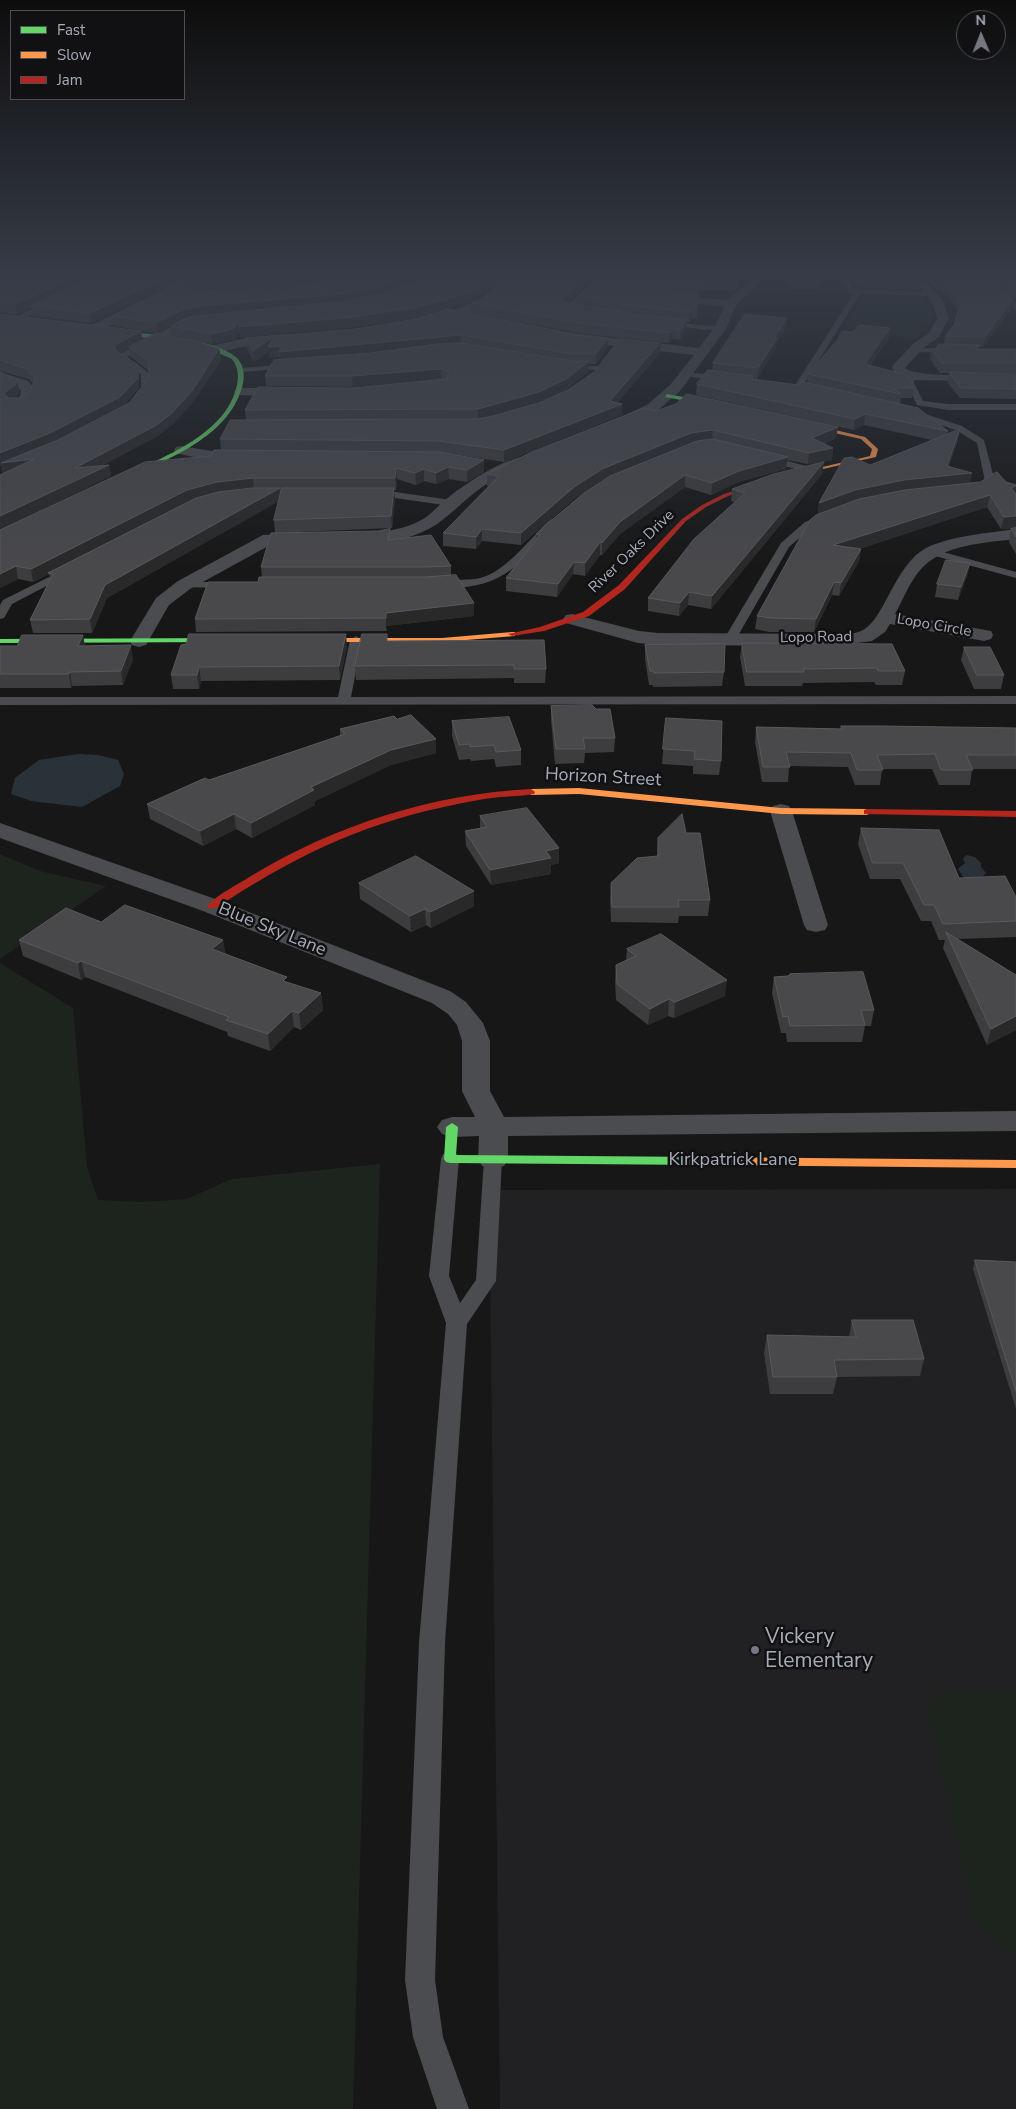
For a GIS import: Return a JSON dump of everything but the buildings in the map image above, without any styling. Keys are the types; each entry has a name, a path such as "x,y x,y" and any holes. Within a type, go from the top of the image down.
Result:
{"street":[{"path":"114,482 181,450 220,426 241,392 241,374"},
{"path":"604,429 652,408 667,396 685,374"},
{"path":"909,375 938,378 1016,378"},
{"path":"0,376 23,384 28,389 26,398 15,404"},
{"path":"241,392 306,392"},
{"path":"667,396 729,408"},
{"name":"River Oaks Drive","path":"297,640 486,638 572,619 594,610 615,594 684,520 708,505 734,493 811,470 873,457 875,449 873,445 863,438 785,421"},
{"path":"181,450 218,456 266,456"},
{"path":"340,538 379,537 403,533 432,521 451,503 483,480 535,455"},
{"path":"482,464 506,470"},
{"name":"Lopo Road","path":"572,619 638,637 834,640 865,637 878,628 913,567 932,552 970,540 1016,534"},
{"path":"139,641 162,602 184,585 269,539 320,538"},
{"name":"Lopo Circle","path":"884,617 984,635"},
{"path":"0,640 238,640"},
{"name":"Horizon Street","path":"212,906 250,880 304,850 368,823 405,812 507,793 579,791 781,811 1016,814"},
{"path":"781,811 816,925"},
{"name":"Blue Sky Lane","path":"0,830 212,906 441,998 457,1008 470,1023 476,1042 476,1090 494,1126"},
{"path":"450,1159 452,1126 476,1090"},
{"name":"Kirkpatrick Lane","path":"452,1126 1016,1121"},
{"path":"493,1159 494,1126"},
{"name":"Kirkpatrick Lane","path":"450,1159 1016,1164"}],"lane":[{"path":"126,411 145,389 145,374"},
{"path":"589,379 593,374"},
{"path":"689,374 740,380"},
{"path":"798,387 806,374"},
{"path":"909,375 910,383 920,403"},
{"path":"959,491 978,489 990,482 981,442 959,428 901,408 920,403 948,406 1016,406"},
{"path":"753,454 811,470"},
{"path":"358,495 395,495 451,503"},
{"path":"426,585 472,583 493,577 504,570 542,532 564,514"},
{"path":"730,639 785,545 809,524 836,514"},
{"path":"932,552 1016,575"},
{"path":"0,616 7,602 84,562"},
{"path":"184,585 242,585"},
{"path":"344,700 356,640"},
{"path":"0,701 1016,700"},
{"path":"450,1159 439,1276 457,1323 432,1643 420,1980 428,2037 442,2084 454,2109"},
{"path":"457,1323 486,1281 493,1159"}],"shaded area":[{"path":"78,754 98,755 118,760 124,774 120,786 82,807 31,801 11,794 15,778 39,760"},
{"path":"0,854 40,871 106,886 0,959"},
{"path":"967,855 975,857 981,863 981,867 986,873 980,879 964,878 958,869 965,863 963,858"},
{"path":"0,963 73,1008 87,1167 98,1200 142,1202 187,1199 231,1179 380,1164 353,2109 0,2109"},
{"name":"Vickery Elementary","path":"1016,1189 1016,2109 500,2109 489,1190"},
{"path":"942,1688 1016,1688 1016,1953 1001,1953 976,1926 926,1706"}],"traffic: fast":[{"path":"128,476 198,439 214,426 228,412 237,396 240,374"},
{"path":"667,396 717,405"},
{"path":"0,641 225,640"},
{"path":"452,1127 450,1159 704,1161"}],"traffic: slow":[{"path":"772,480 873,457 875,449 863,438 801,424"},
{"path":"308,640 442,640 512,634"},
{"path":"531,792 579,791 781,811 867,812"},
{"path":"704,1161 1016,1164"}],"traffic: jam":[{"path":"512,634 541,629 586,614 622,587 684,520 704,506 726,495 772,480"},
{"path":"212,906 267,871 322,842 351,830 411,811 444,804 487,796 531,792"},
{"path":"867,812 1016,814"}],"place":[{"name":"Vickery Elementary","path":"755,1650"}]}
